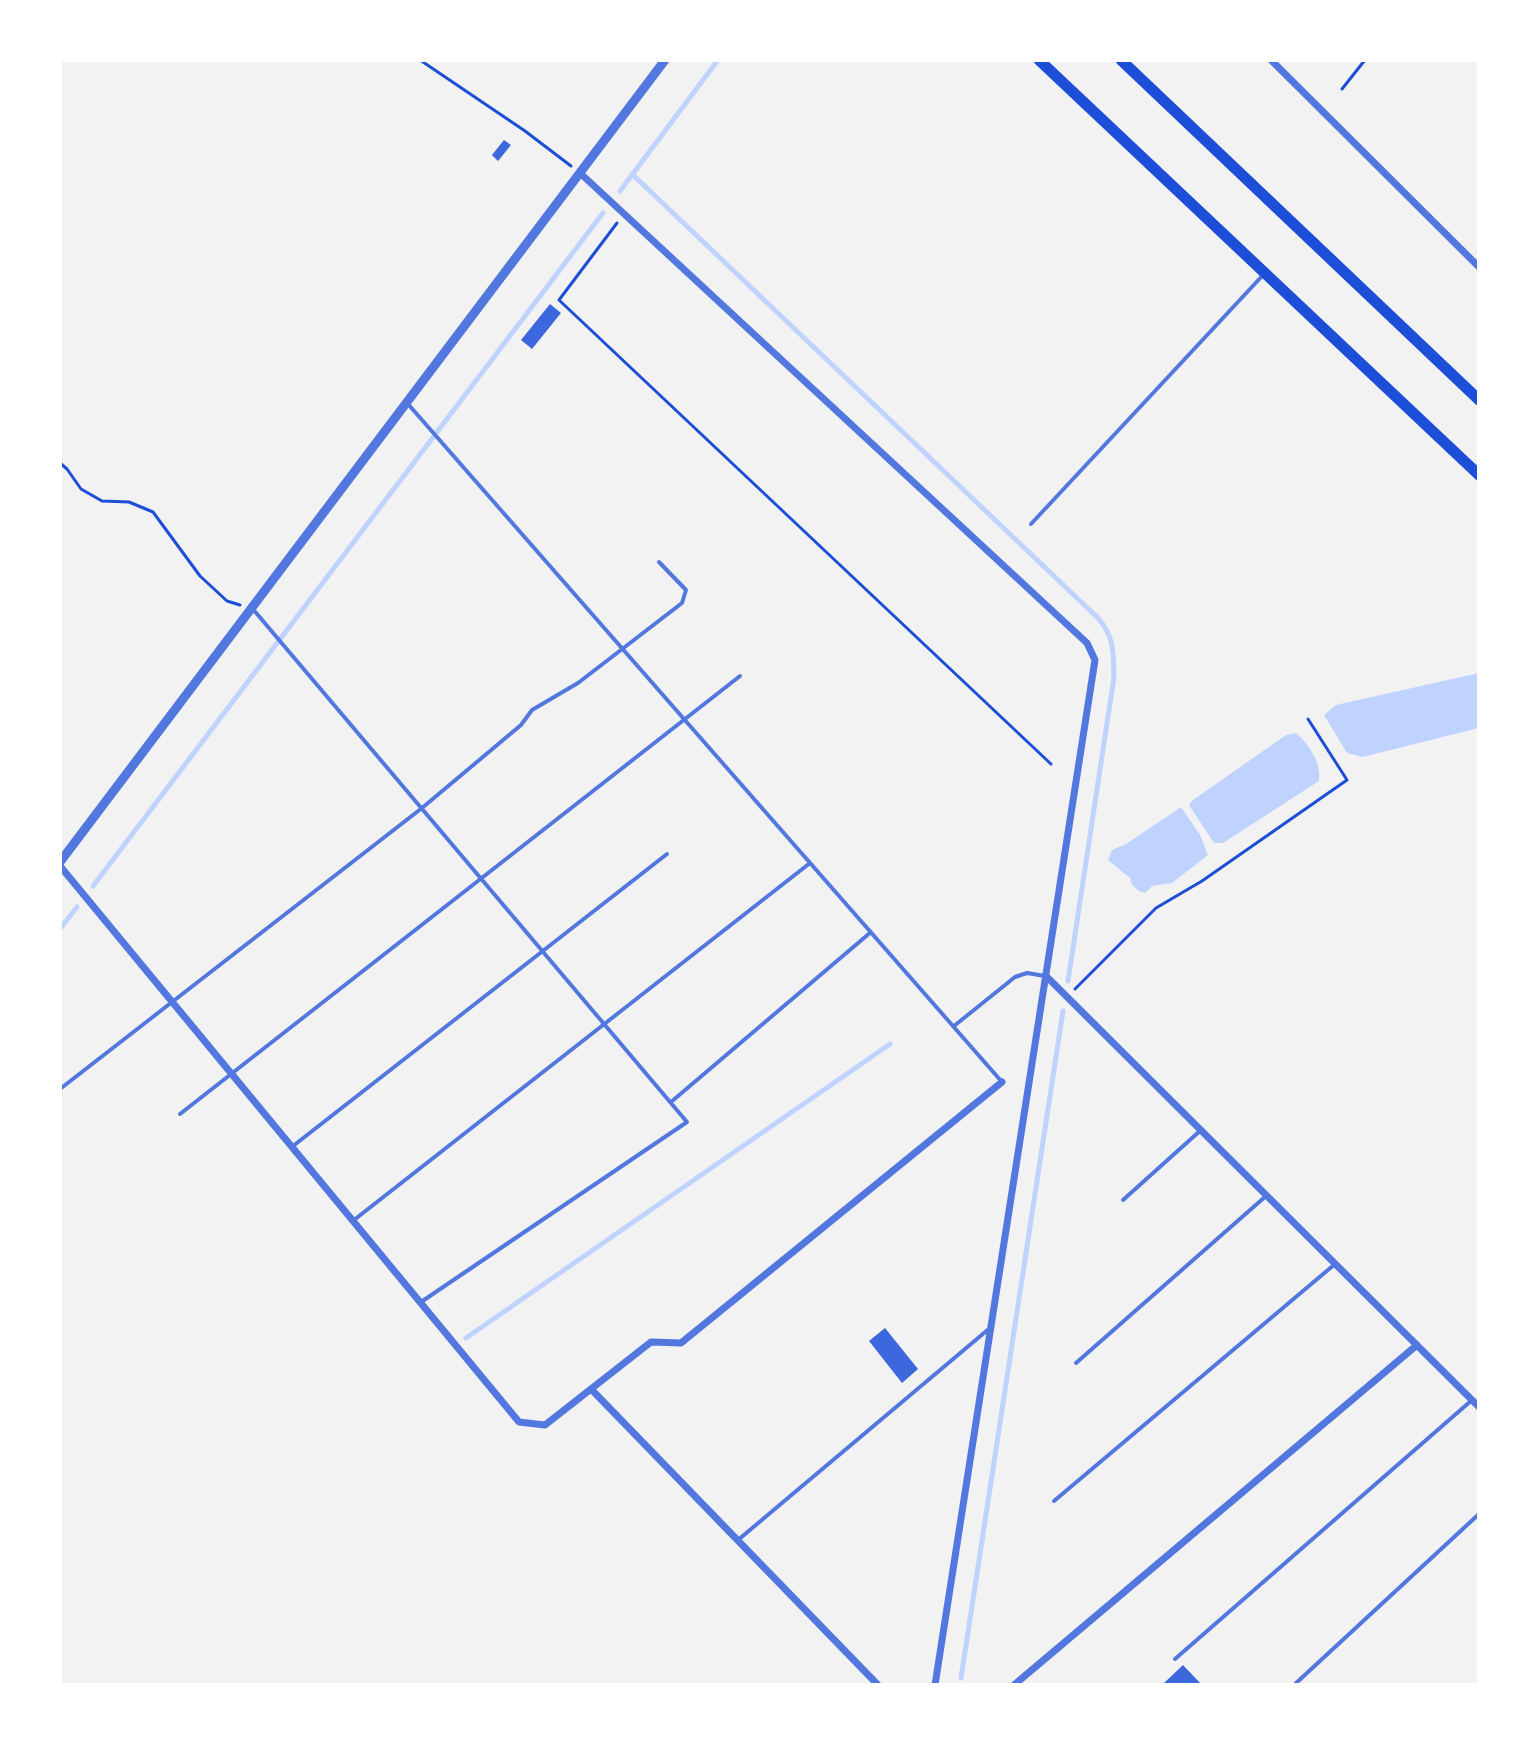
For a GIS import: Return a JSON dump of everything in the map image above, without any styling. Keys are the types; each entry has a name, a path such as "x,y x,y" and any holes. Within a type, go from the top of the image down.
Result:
{"main road":[{"path":"1039,60 1479,475"},
{"path":"1121,60 1479,400"}],"street":[{"path":"665,60 60,864 519,1422 545,1425 651,1342 681,1343 1002,1082"},
{"path":"1271,60 1479,267"},
{"path":"580,173 1087,643 1095,660 935,1685"},
{"path":"1046,976 1479,1407"},
{"path":"1014,1685 1417,1345"},
{"path":"591,1389 878,1685"}],"lane":[{"path":"1031,524 1265,273"},
{"path":"407,403 1002,1082"},
{"path":"60,1089 422,808 521,725 532,710 578,683 682,603 686,590 659,562"},
{"path":"252,608 687,1122 420,1304"},
{"path":"180,1114 740,676"},
{"path":"291,1147 667,854"},
{"path":"352,1221 810,863"},
{"path":"671,1102 871,932"},
{"path":"954,1026 1015,977 1027,973 1046,976"},
{"path":"1123,1200 1201,1130"},
{"path":"1076,1363 1266,1196"},
{"path":"1054,1501 1335,1264"},
{"path":"738,1540 991,1327"},
{"path":"1175,1659 1472,1400"},
{"path":"1294,1685 1479,1514"}],"path":[{"path":"420,60 525,131 580,173"},
{"path":"1342,89 1365,60"},
{"path":"624,214 559,300 1051,764"},
{"path":"60,463 81,489 102,501 129,502 153,512 200,576 227,601 252,608"},
{"path":"1067,997 1156,908 1202,881 1347,780 1308,719"}],"water":[{"path":"1479,673 1479,728 1362,757 1347,753 1324,715 1336,705"},
{"path":"1296,733 1314,755 1319,781 1223,843 1214,843 1189,805 1286,735"},
{"path":"1181,807 1200,835 1208,855 1172,883 1152,886 1145,893 1139,891 1130,878 1108,860 1112,850"}],"building":[{"path":"504,140 511,145 498,161 492,155"},
{"path":"550,304 561,313 532,349 521,340"},
{"path":"885,1328 918,1369 902,1383 869,1341"},
{"path":"1183,1665 1202,1685 1164,1683"}],"waterway":[{"path":"620,191 718,60"},
{"path":"632,174 1098,618 1108,632 1114,677 1068,981"},
{"path":"93,886 603,213"},
{"path":"60,929 77,907"},
{"path":"961,1678 1063,1011"},
{"path":"466,1338 890,1044"}]}
